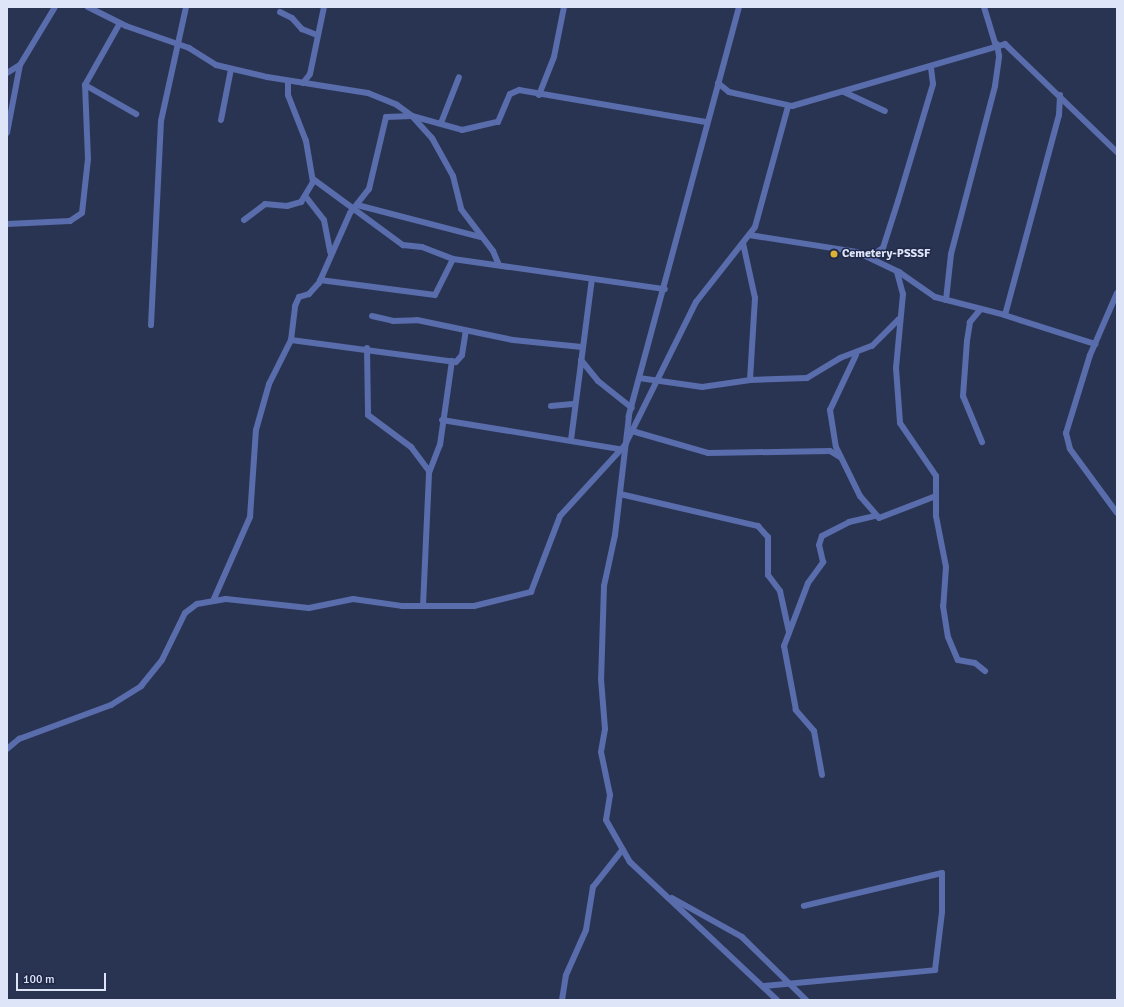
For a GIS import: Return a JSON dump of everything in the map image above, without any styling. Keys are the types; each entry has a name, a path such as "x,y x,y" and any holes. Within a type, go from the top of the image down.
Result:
{"street":[{"path":"7,133 20,65 55,7"},
{"path":"88,7 120,23 178,44 216,65 288,81 368,93 398,105 412,116 437,144 453,176 461,209 498,263"},
{"path":"151,325 157,159 161,121 186,7"},
{"path":"304,83 310,74 324,7"},
{"path":"539,95 554,57 564,7"},
{"path":"739,7 707,122 665,289 622,447 620,494 604,593 601,679 604,729 601,752 610,795 606,820 630,862 778,1000"},
{"path":"946,300 951,254 995,86 999,56 984,7"},
{"path":"280,12 292,18 302,29 317,35"},
{"path":"7,224 70,221 82,213 88,159 84,85 120,23"},
{"path":"718,83 729,92 788,106 932,68 996,44 1016,51 1117,152"},
{"path":"7,73 20,65"},
{"path":"870,257 883,248 933,84 932,68"},
{"path":"221,120 232,69"},
{"path":"441,123 459,77"},
{"path":"244,220 265,204 287,206 306,197 313,179 306,141 288,96 288,81"},
{"path":"84,85 136,114"},
{"path":"213,601 250,517 256,430 269,384 291,340 299,298 309,294 320,280 330,252 356,206 369,189 384,120 389,116 412,116 465,130 492,126 502,118 510,94 519,90 539,95 707,122"},
{"path":"844,92 876,104 885,111"},
{"path":"1004,315 1059,115 1060,95"},
{"path":"7,749 27,735 127,697 141,686 162,660 185,613 197,604 213,601 310,608 352,599 423,606 474,606 531,592 560,516 622,447 658,382 696,302 744,242 758,220 788,106"},
{"path":"313,179 356,206 401,244 422,247 453,259 498,263 592,279 665,289"},
{"path":"306,197 324,220 330,252"},
{"path":"356,206 481,237"},
{"path":"749,235 801,241 870,257 897,271 934,298 1004,315 1094,344"},
{"path":"744,242 755,298 750,380"},
{"path":"320,280 435,295 453,259"},
{"path":"897,271 903,286 899,318 896,388 900,423 936,476 937,524 946,567 943,606 948,637 958,660 975,663 985,671"},
{"path":"571,440 574,404 592,279"},
{"path":"1117,293 1094,344 1076,394 1066,440 1117,513"},
{"path":"980,310 970,322 966,341 963,396 982,442"},
{"path":"372,316 393,321 417,320 466,331 567,348 582,347"},
{"path":"640,378 658,382 702,387 750,380 807,378 840,358 856,355 872,346 899,318"},
{"path":"291,340 367,348 452,361 460,360 466,331"},
{"path":"367,348 368,415 411,447 429,471"},
{"path":"856,355 831,406 835,443 841,458 875,516"},
{"path":"580,360 598,381 632,408"},
{"path":"423,606 429,471 438,451 452,361"},
{"path":"551,406 574,404"},
{"path":"442,420 622,447"},
{"path":"632,431 708,453 830,451 841,458"},
{"path":"620,494 758,526 768,537 768,575 780,591 789,633"},
{"path":"822,775 814,731 799,716 794,701 784,646 808,583 823,562 819,545 822,536 849,522 895,513 936,496"},
{"path":"562,1000 566,975 586,930 593,887 622,849"},
{"path":"764,986 789,982 934,971 940,941 943,876 940,873 804,906"},
{"path":"663,894 742,937 806,1000"}],"place":[{"name":"Cemetery-PSSSF","path":"834,254"}]}
